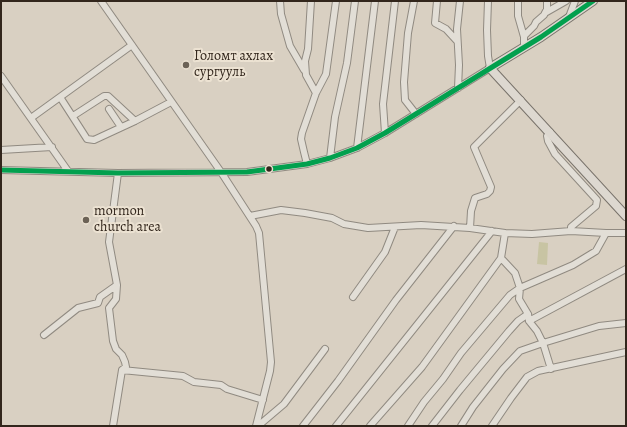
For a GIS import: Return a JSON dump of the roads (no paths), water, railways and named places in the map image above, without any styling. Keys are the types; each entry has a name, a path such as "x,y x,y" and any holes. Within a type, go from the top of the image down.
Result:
{"main road":[{"path":"593,1 490,68 626,216"}],"street":[{"path":"101,1 250,216 259,233 271,362 257,426"},
{"path":"280,1 281,14 290,46 316,93"},
{"path":"306,75 305,61 308,49 311,1"},
{"path":"307,164 301,139 302,133 316,93 326,74 336,1"},
{"path":"330,158 335,117 347,63 355,1"},
{"path":"357,148 375,1"},
{"path":"385,133 383,104 395,1"},
{"path":"414,1 408,33 404,82 405,100 416,114"},
{"path":"437,1 435,23 446,29 457,41"},
{"path":"458,88 459,65 457,29 460,1"},
{"path":"1,170 118,173 247,172 307,164 330,158 357,148 385,133 490,68 487,30 488,1"},
{"path":"518,1 518,16 524,36 524,47"},
{"path":"545,13 547,9 547,1"},
{"path":"524,36 545,13 566,1"},
{"path":"570,17 575,1"},
{"path":"31,118 132,45"},
{"path":"1,76 68,171"},
{"path":"73,116 104,96 108,96 135,121"},
{"path":"60,97 87,139 90,140 94,140 135,121 171,102"},
{"path":"470,228 471,211 475,198 487,194 491,187 474,147 521,100"},
{"path":"109,108 122,127"},
{"path":"550,132 547,136 548,141 555,154 597,200 596,206 571,227 571,230"},
{"path":"2,148 52,147"},
{"path":"113,426 122,370 126,367 126,362 116,349 113,341 109,308 116,300 117,285 109,242 118,173"},
{"path":"250,216 281,210 332,218 344,224 368,228 421,225 454,226 505,233 532,234 571,230 626,233"},
{"path":"303,426 338,381 396,300 454,226"},
{"path":"353,297 385,252 395,227"},
{"path":"336,426 492,231"},
{"path":"370,426 422,367 501,258 505,233"},
{"path":"408,426 461,353 510,295 520,288 560,271 596,251 606,233"},
{"path":"501,258 516,274 520,288 520,300 528,314 529,321 537,331 543,343 551,369"},
{"path":"529,321 626,269"},
{"path":"44,335 78,308 98,304 100,297 117,285"},
{"path":"432,426 518,320 528,314"},
{"path":"461,426 483,394 520,351 598,326 626,323"},
{"path":"257,426 284,404 325,349"},
{"path":"492,426 527,377 538,371 626,352"},
{"path":"122,370 183,376 194,382 221,385 227,389 263,400"}],"place":[{"name":"Голомт ахлах сургууль","path":"186,65"},
{"name":"mormon church area","path":"86,220"}]}
